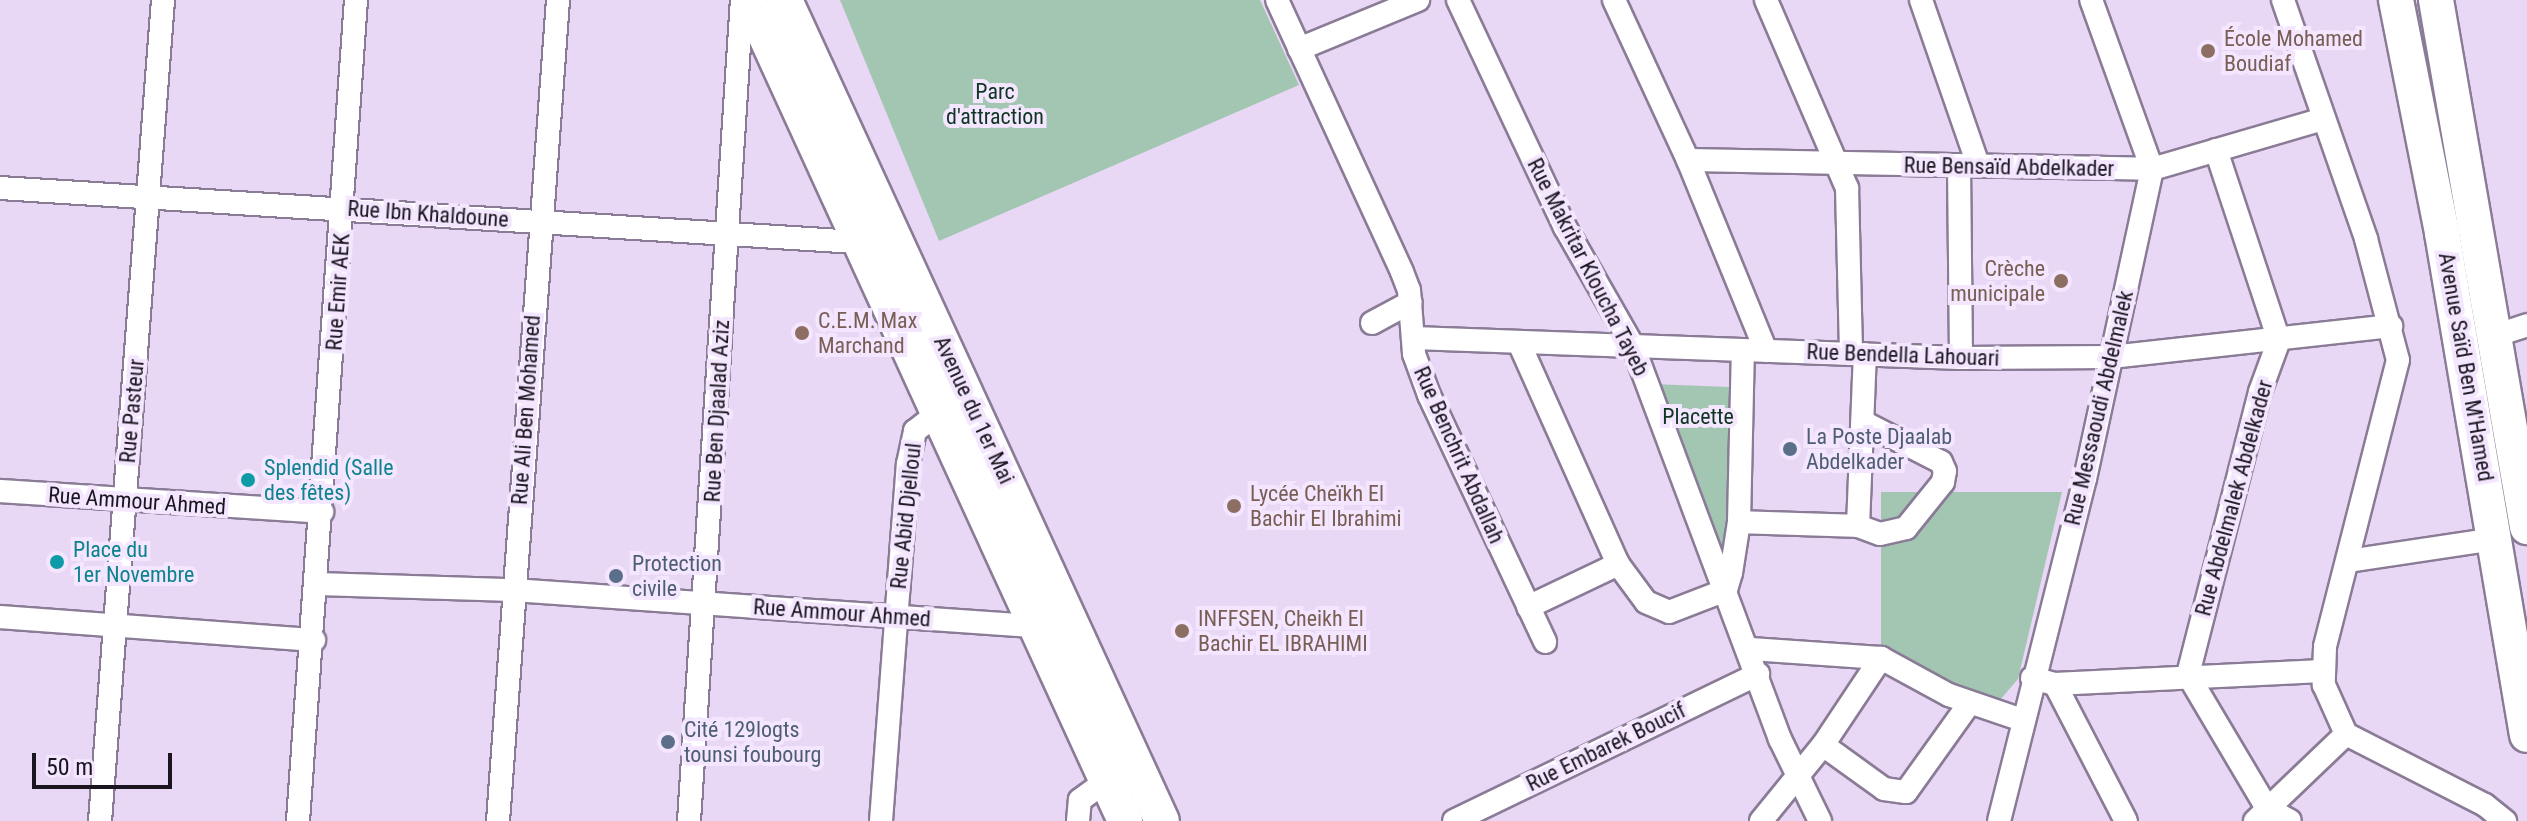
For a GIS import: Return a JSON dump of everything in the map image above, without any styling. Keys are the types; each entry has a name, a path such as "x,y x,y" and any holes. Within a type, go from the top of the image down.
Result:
{"main road":[{"name":"Avenue du 1er Mai","path":"749,0 856,242 1125,821"},
{"name":"Avenue du 1er Mai","path":"785,0 1162,821"},
{"name":"Avenue Saïd Ben M'Hamed","path":"2396,0 2511,533"},
{"name":"Avenue Saïd Ben M'Hamed","path":"2436,0 2494,336 2527,735"},
{"path":"937,414 969,400"},
{"path":"1106,781 1137,766"}],"street":[{"name":"Rue Pasteur","path":"100,821 163,0"},
{"name":"Rue Emir AEK","path":"298,821 318,584 356,0"},
{"name":"Rue Ali Ben Mohamed","path":"498,821 558,0"},
{"name":"Rue Ben Djaalad Aziz","path":"689,821 706,603 742,0"},
{"name":"Rue Benchrit Abdallah","path":"1277,0 1402,272 1411,302 1414,338 1429,395 1545,642"},
{"path":"1299,49 1418,0"},
{"name":"Rue Makritar Kloucha Tayeb","path":"1458,0 1565,227 1633,346 1751,649 1796,777 1820,821"},
{"path":"1520,345 1618,564 1656,609 1681,609 1726,590 1739,522 1755,351 1688,160 1614,0"},
{"path":"1766,0 1841,166 1848,214 1863,422 1858,526"},
{"path":"1921,0 1968,165 1961,358"},
{"path":"2091,0 2152,169"},
{"path":"2283,0 2391,326 2398,360 2394,388 2322,671 2346,734 2485,805 2505,821"},
{"name":"Rue Bensaïd Abdelkader","path":"1688,160 1841,166 2152,169 2323,119"},
{"path":"2216,150 2279,340"},
{"name":"Rue Messaoudi Abdelmalek","path":"1999,821 2111,357 2152,169"},
{"name":"Rue Ibn Khaldoune","path":"0,188 150,200 344,209 856,242"},
{"path":"1372,323 1411,302"},
{"path":"2494,336 2527,325"},
{"name":"Rue Bendella Lahouari","path":"1414,338 1520,345 1961,358 2111,357 2391,326"},
{"name":"Rue Abdelmalek Abdelkader","path":"2188,675 2260,392 2279,340"},
{"name":"Rue Abid Djelloul","path":"881,821 911,442 915,431 937,414"},
{"path":"1739,522 1858,526 1880,534 1906,528 1943,482 1945,471 1941,462 1863,422"},
{"name":"Rue Ammour Ahmed","path":"0,491 125,502 322,512"},
{"path":"2348,561 2511,533"},
{"path":"1528,607 1618,564"},
{"name":"Rue Ammour Ahmed","path":"318,584 513,590 1032,626"},
{"path":"0,617 314,640"},
{"path":"1751,649 1881,658 1969,704 2022,720"},
{"path":"1761,821 1823,745 1881,658"},
{"path":"2032,678 2055,684 2188,675 2322,671"},
{"name":"Rue Embarek Boucif","path":"1454,821 1758,674"},
{"path":"2188,675 2261,815"},
{"path":"2055,684 2126,821"},
{"path":"1823,745 1884,789 1906,792 1969,704"},
{"path":"2261,815 2346,734"},
{"path":"1078,821 1080,800 1106,781"},
{"path":"2261,815 2290,821"}],"green space":[{"name":"Parc d'attraction","path":"840,0 1260,0 1299,85 939,241"},
{"name":"Placette","path":"1651,384 1730,387 1725,565"},
{"path":"1881,492 2062,492 2018,679 2000,700 1971,700 1881,647"}],"place":[{"name":"École Mohamed Boudiaf","path":"2208,51"},
{"name":"Crèche municipale","path":"2061,281"},
{"name":"C.E.M. Max Marchand","path":"802,333"},
{"name":"La Poste Djaalab Abdelkader","path":"1790,449"},
{"name":"Splendid (Salle des fêtes)","path":"248,480"},
{"name":"Lycée Cheïkh El Bachir El Ibrahimi","path":"1234,506"},
{"name":"Place du 1er Novembre","path":"57,562"},
{"name":"Protection civile","path":"616,576"},
{"name":"INFFSEN, Cheikh El Bachir EL IBRAHIMI","path":"1182,631"},
{"name":"Cité 129logts tounsi foubourg","path":"668,742"}]}
